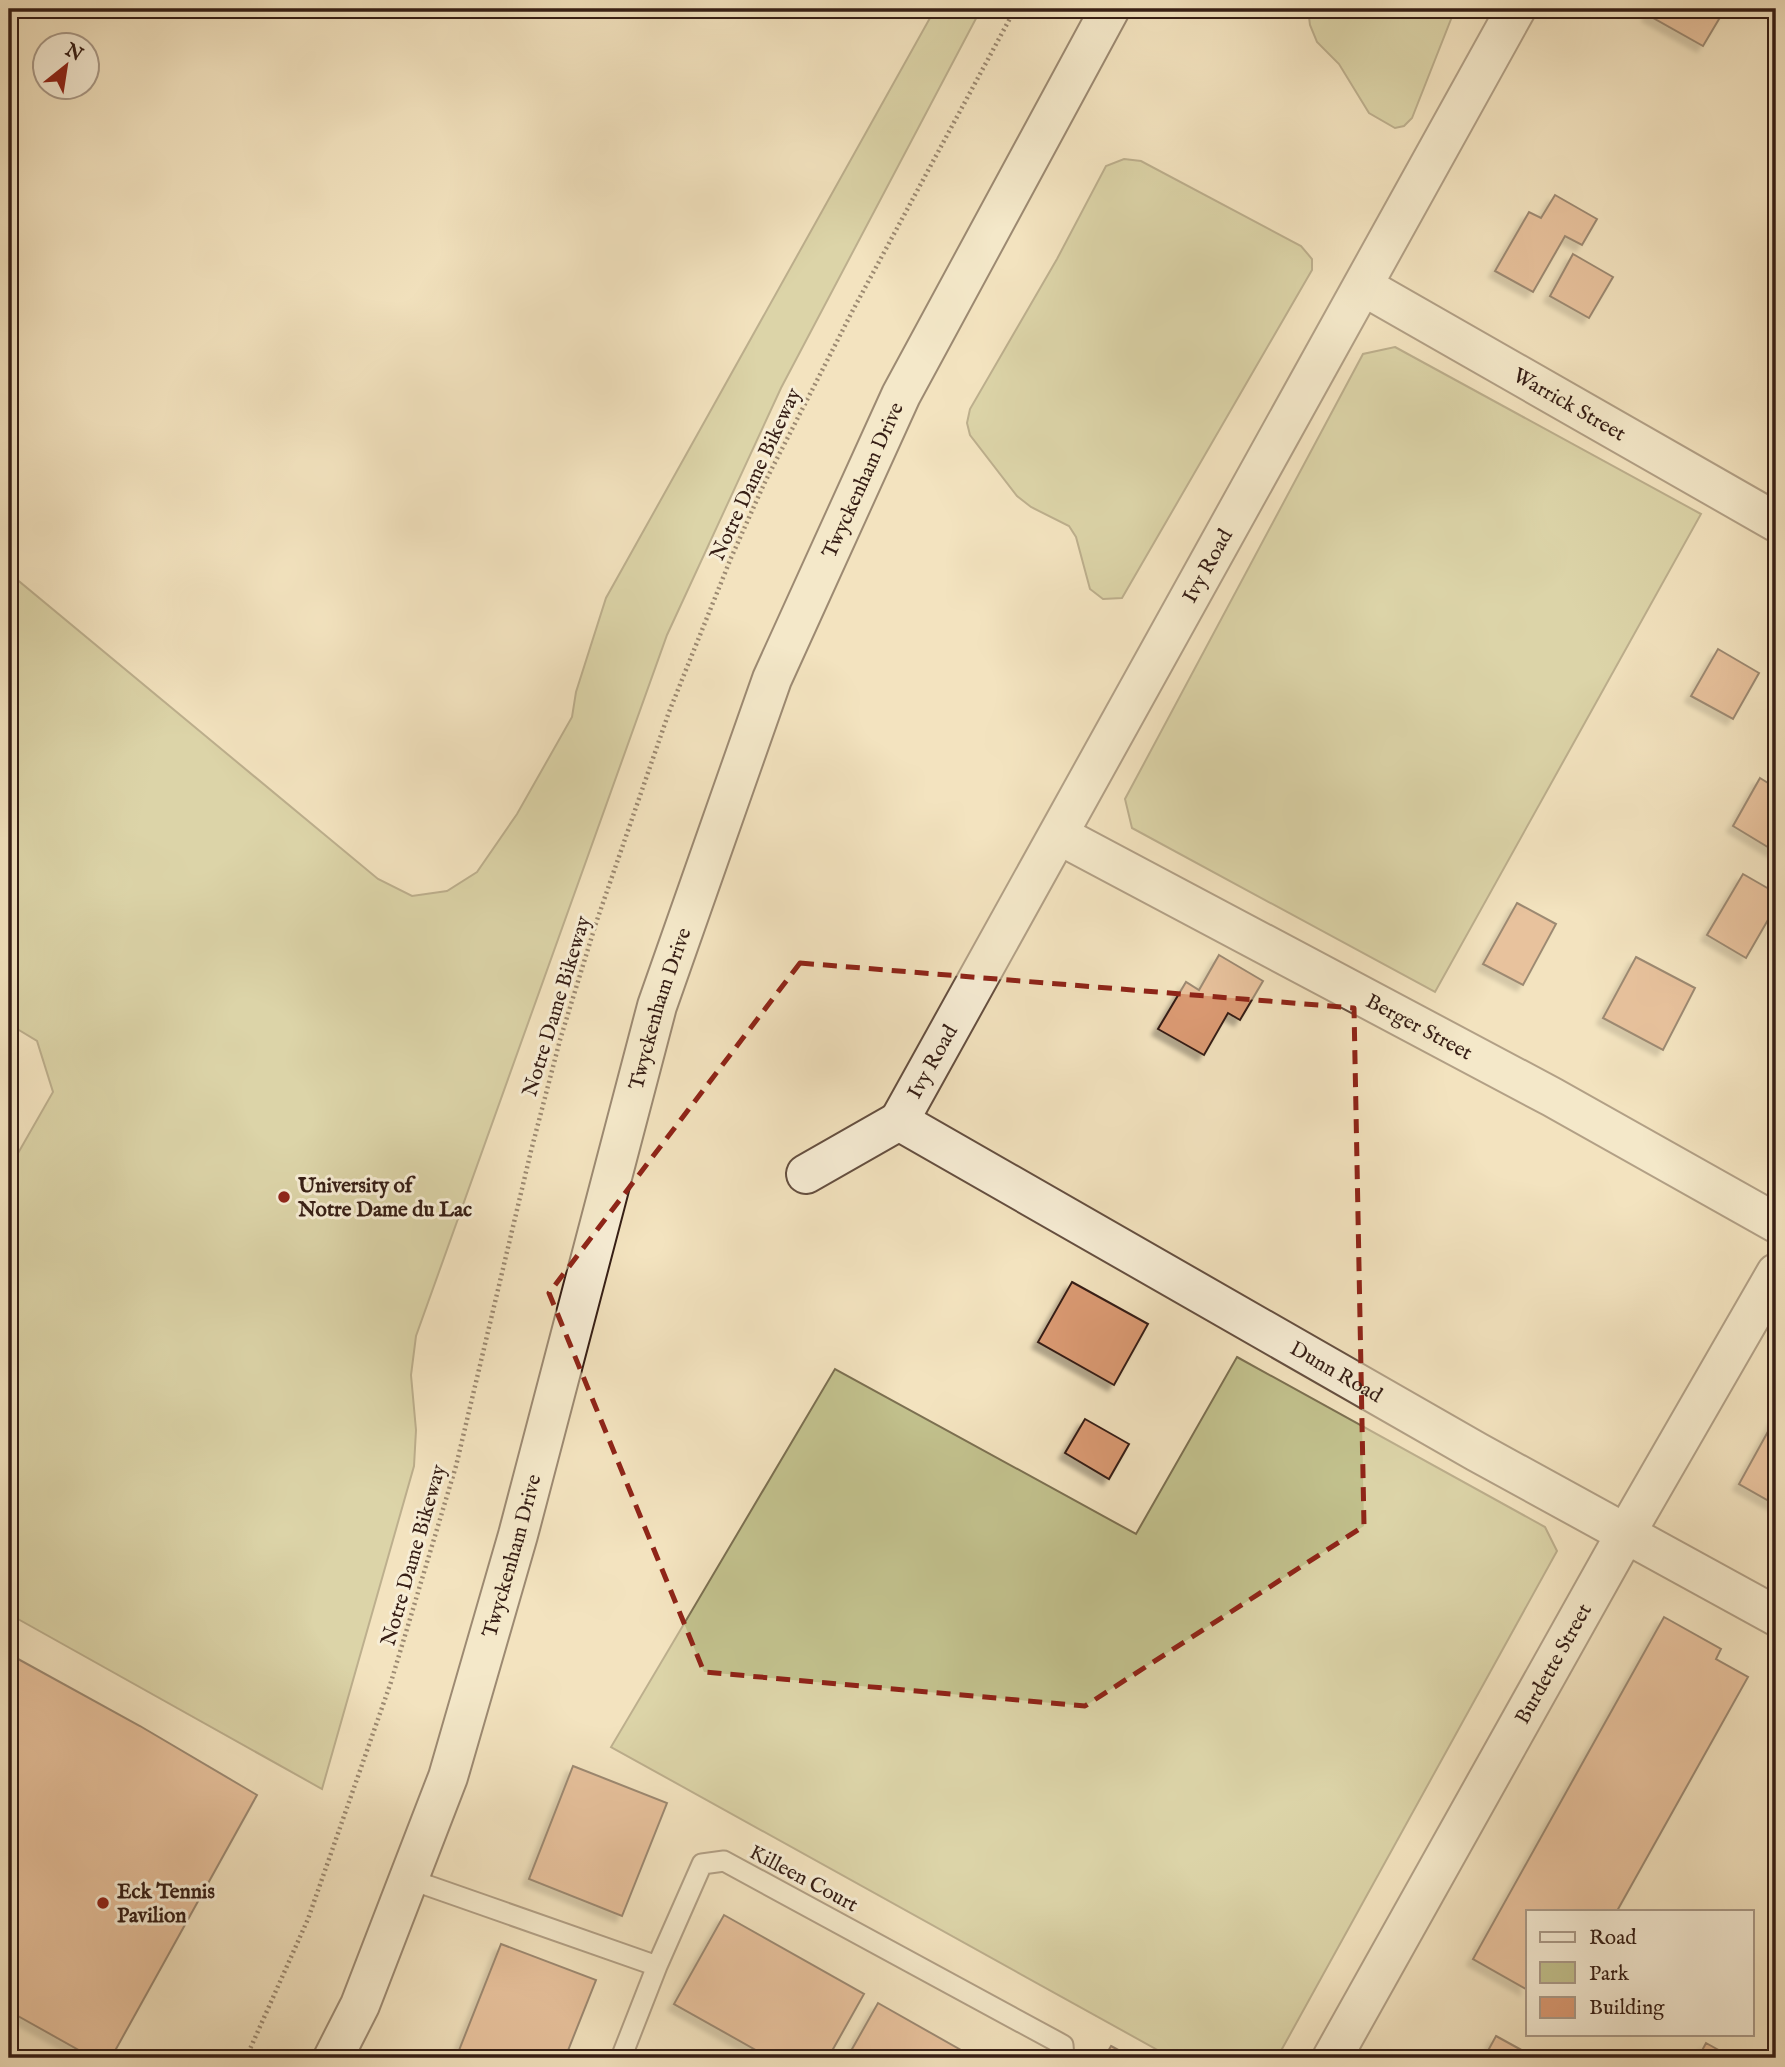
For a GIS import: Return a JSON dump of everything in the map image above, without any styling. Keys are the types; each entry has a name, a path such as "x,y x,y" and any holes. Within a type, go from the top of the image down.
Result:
{"street":[{"name":"Twyckenham Drive","path":"333,2058 360,2005 448,1777 518,1535 657,1006 772,679 901,396 1110,9"},
{"name":"Ivy Road","path":"900,1121 1516,9"},
{"name":"Warrick Street","path":"1363,286 1776,523"},
{"name":"Berger Street","path":"1059,835 1552,1097 1776,1223"},
{"path":"806,1174 900,1121"},
{"name":"Dunn Road","path":"900,1121 1477,1452 1776,1616"},
{"name":"Burdette Street","path":"1332,2058 1626,1532 1776,1273"}],"lane":[{"name":"Killeen Court","path":"656,1966 702,1864 724,1861 1064,2051"},
{"path":"409,1879 656,1966 621,2058"}],"path":[{"name":"Notre Dame Bikeway","path":"246,2058 308,1919 395,1670 456,1466 560,1040 596,923 668,712 731,558 776,460 853,310 1015,9"}],"highlighted area":[{"path":"800,963 1354,1008 1364,1526 1085,1706 704,1672 549,1293"}],"green space":[{"path":"935,9 981,9 781,388 667,635 416,1336 411,1375 416,1430 414,1466 322,1789 9,1614 9,1169 53,1092 37,1041 9,1024 9,573 378,879 412,896 447,891 477,872 517,814 572,717 576,692 606,598"},
{"path":"1308,9 1455,9 1412,118 1404,126 1395,128 1369,113 1339,64 1317,42 1310,25"},
{"path":"1124,159 1141,161 1301,246 1312,259 1312,270 1122,598 1103,599 1090,589 1076,537 1069,526 1031,507 1017,496 970,435 967,423 970,409 1057,259 1106,166"},
{"path":"1395,347 1701,514 1435,992 1132,828 1125,799 1363,354"},
{"path":"1237,1357 1545,1527 1557,1551 1277,2058 1172,2058 611,1747 835,1369 1136,1534"}],"building":[{"path":"1651,9 1725,9 1703,46 1648,15"},
{"path":"1555,195 1597,219 1582,245 1565,236 1533,292 1495,271 1529,212 1541,218"},
{"path":"1573,254 1613,277 1589,318 1550,296"},
{"path":"1718,649 1759,673 1733,719 1691,696"},
{"path":"1760,778 1776,788 1776,852 1733,826"},
{"path":"1743,874 1776,893 1776,906 1746,958 1707,935"},
{"path":"1517,903 1556,924 1523,985 1483,964"},
{"path":"1219,955 1263,981 1240,1020 1228,1013 1204,1055 1158,1029 1186,982 1199,990"},
{"path":"1636,957 1695,988 1663,1050 1603,1018"},
{"path":"1072,1282 1148,1324 1114,1385 1038,1342"},
{"path":"1776,1417 1776,1505 1739,1484"},
{"path":"1085,1419 1129,1444 1109,1479 1065,1453"},
{"path":"1664,1617 1721,1649 1716,1659 1748,1677 1618,1910 1526,1910 1526,1989 1473,1959"},
{"name":"Eck Tennis Pavilion","path":"9,1654 140,1726 257,1795 111,2058 93,2058 9,2011"},
{"path":"573,1766 667,1803 622,1916 529,1879"},
{"path":"724,1915 864,1994 828,2058 770,2058 674,2004"},
{"path":"501,1944 596,1980 565,2058 456,2058"},
{"path":"878,2003 975,2058 847,2058"},
{"path":"1496,2036 1536,2058 1484,2058"},
{"path":"1706,2043 1733,2058 1698,2058"},
{"path":"1111,2046 1133,2058 1104,2058"}],"place":[{"name":"University of Notre Dame du Lac","path":"284,1197"},
{"name":"Eck Tennis Pavilion","path":"103,1903"}]}
